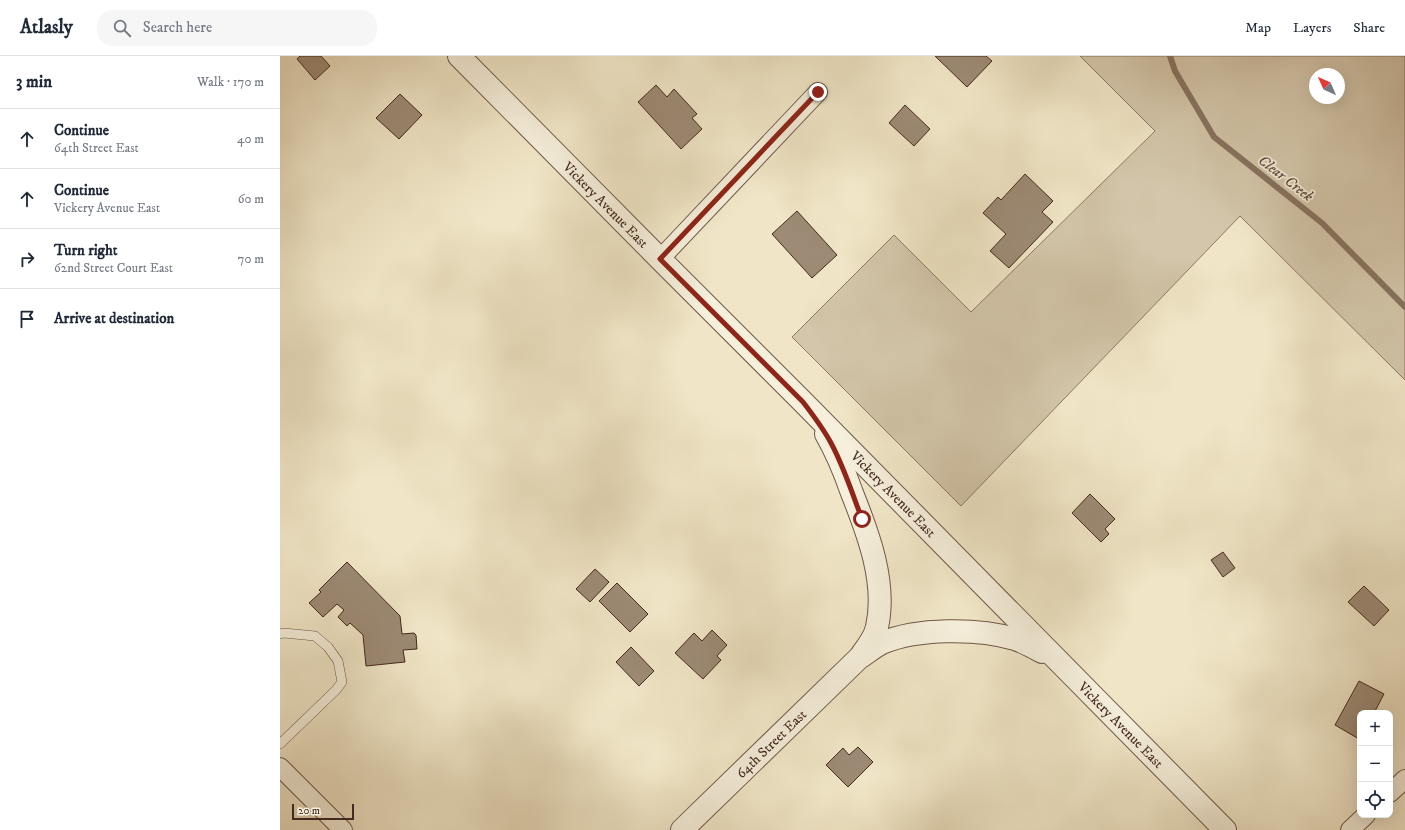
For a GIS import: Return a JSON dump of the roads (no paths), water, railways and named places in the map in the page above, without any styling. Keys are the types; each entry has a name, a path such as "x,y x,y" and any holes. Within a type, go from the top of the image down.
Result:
{"street":[{"name":"Vickery Avenue East","path":"459,56 1225,830"},
{"path":"660,259 818,92"},
{"name":"64th Street East","path":"803,402 825,432 837,456 862,519 871,547 879,589 880,605 874,635 859,658"},
{"name":"64th Street East","path":"682,830 859,658 882,643 897,638 931,633 964,632 992,634 1016,640 1044,653 1062,664"},
{"path":"280,767 343,830"},
{"path":"1393,790 1405,778"},
{"path":"1350,830 1363,818"}],"lane":[{"path":"280,634 284,633 315,636 328,647 338,661 342,682 336,690 280,744"}],"waterway":[{"name":"Clear Creek","path":"1170,56 1175,71 1214,137 1322,223 1405,307"}]}
